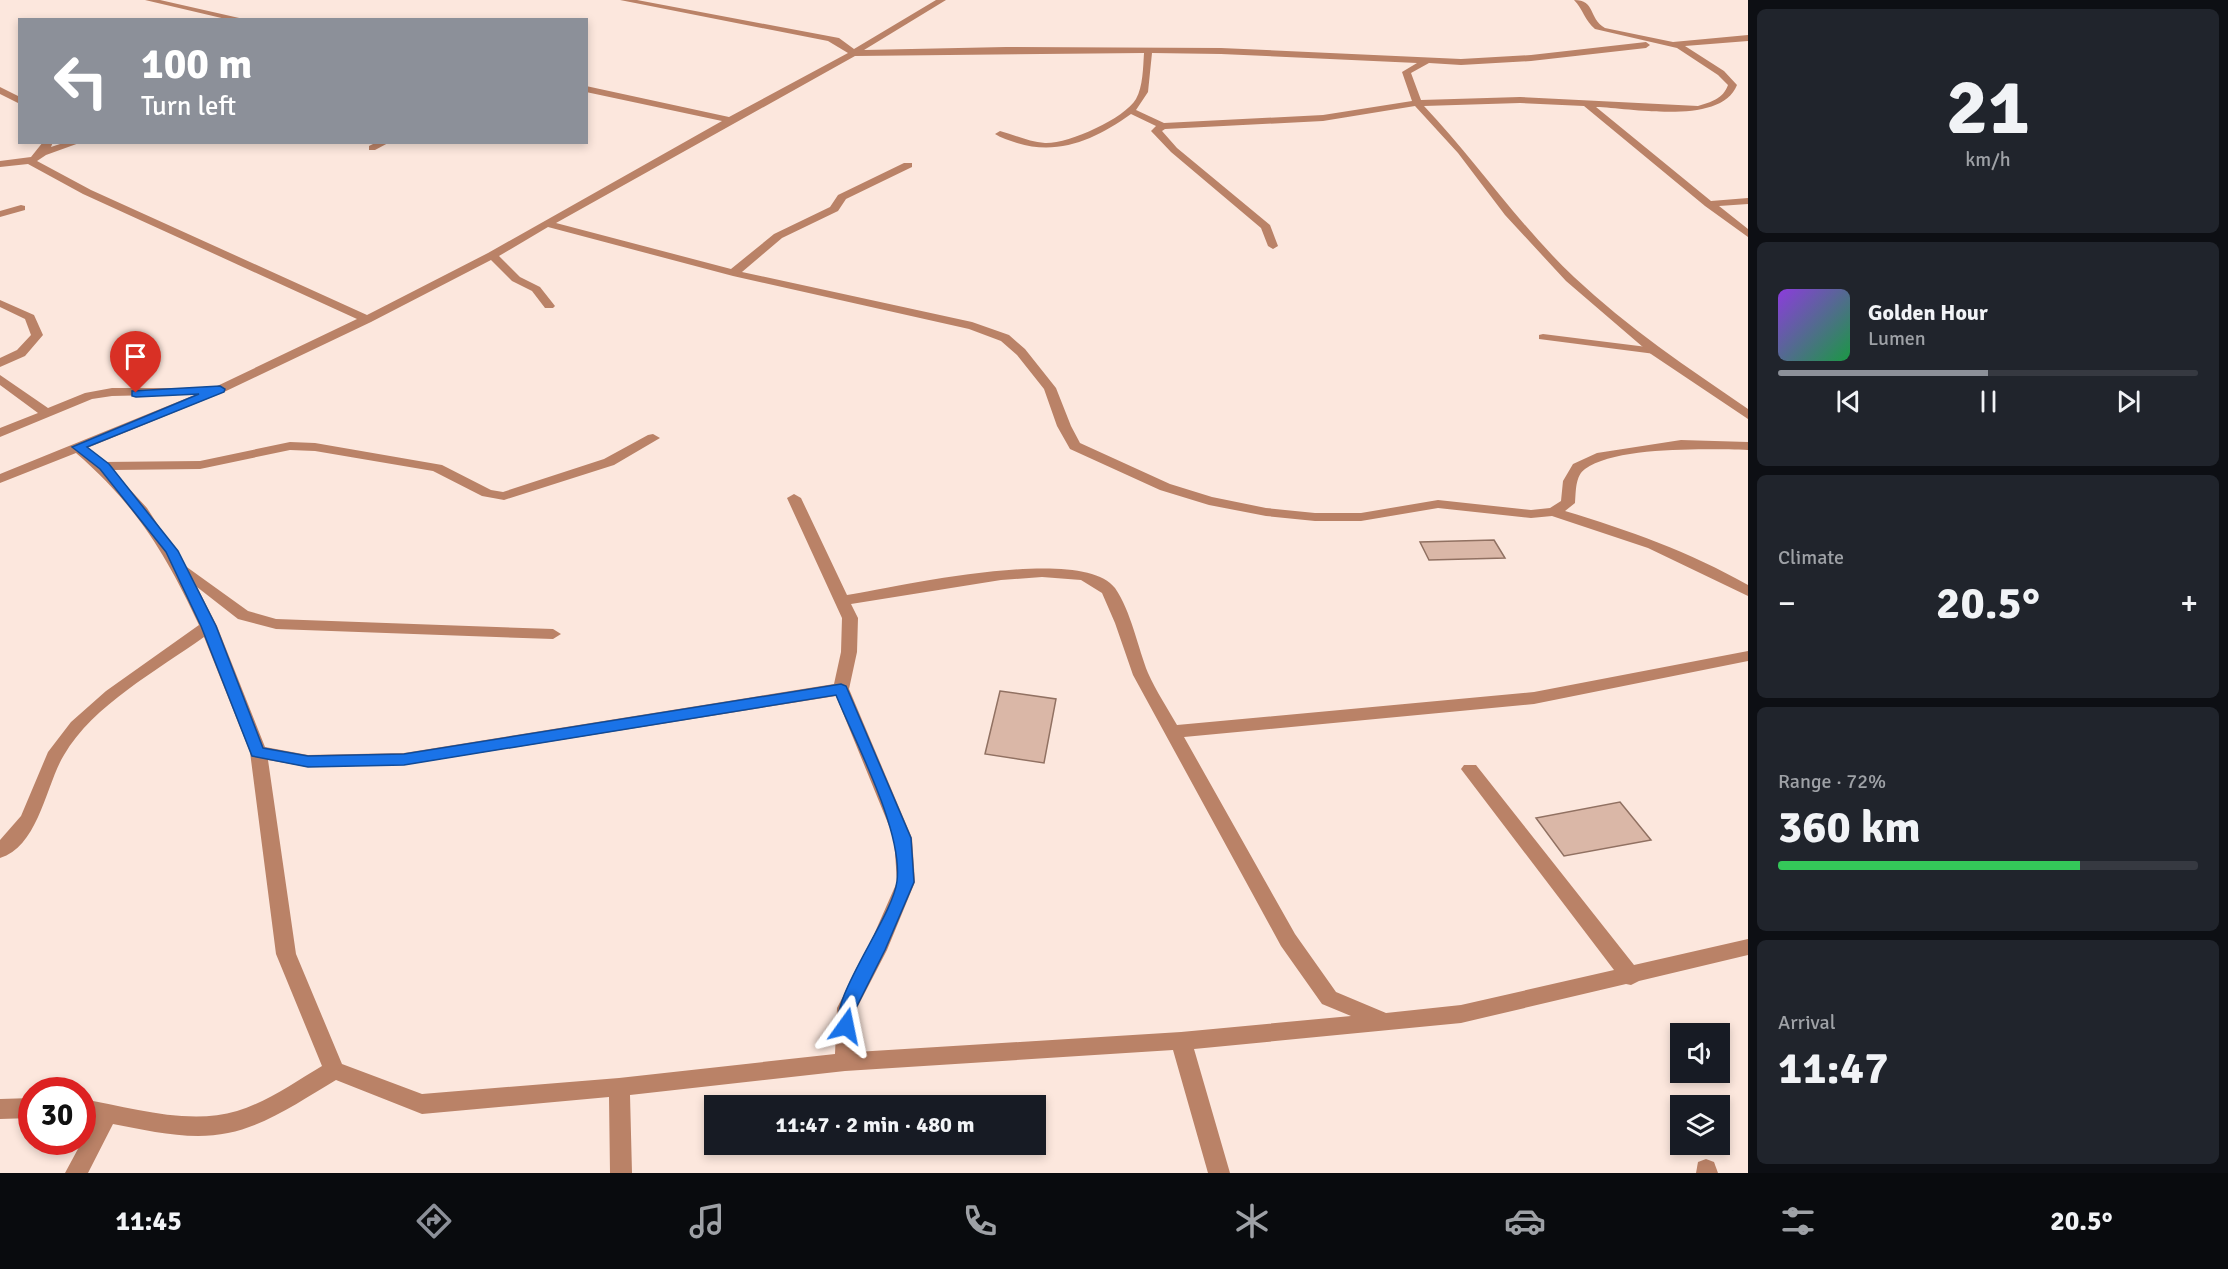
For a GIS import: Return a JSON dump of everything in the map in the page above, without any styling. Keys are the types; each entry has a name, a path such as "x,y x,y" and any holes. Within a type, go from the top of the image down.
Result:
{"street":[{"path":"149,0 234,18"},
{"path":"624,0 832,41 873,42"},
{"path":"921,0 941,1"},
{"path":"1132,111 1163,126 1323,118 1417,103 1520,100 1698,109 1720,103 1731,94 1733,85 1721,73 1686,49 1602,30 1592,25 1585,4 1578,0"},
{"path":"0,478 220,389 367,319 492,255 729,120 855,53 941,1"},
{"path":"832,41 855,53 1006,50 1221,51 1428,61 1531,58 1634,45 1748,38"},
{"path":"1000,134 1042,146 1055,146 1118,120 1132,111 1141,99 1146,80 1148,52"},
{"path":"1428,61 1406,72 1417,103 1461,151 1509,213 1570,279 1655,351 1748,416"},
{"path":"588,89 729,120"},
{"path":"0,90 18,100"},
{"path":"1587,104 1748,234"},
{"path":"1163,126 1156,131 1174,150 1266,227 1273,246"},
{"path":"31,162 46,147 65,144"},
{"path":"372,148 381,144"},
{"path":"0,164 31,162 87,192 367,319"},
{"path":"733,273 778,236 834,209 842,197 908,165"},
{"path":"1709,204 1748,201"},
{"path":"0,214 21,208"},
{"path":"545,223 733,273 972,326 1005,338 1021,352 1050,388 1064,426 1075,446 1165,487 1209,501 1266,512 1315,516 1361,517 1438,504 1531,514 1552,512 1616,531 1664,550 1720,574 1748,591"},
{"path":"492,255 516,279 536,289 549,306"},
{"path":"0,303 30,317 37,335 21,353 0,363"},
{"path":"0,380 45,412"},
{"path":"0,432 89,396 112,392 220,389"},
{"path":"104,466 200,465 290,446 315,447 437,468 487,493 504,496 609,462 653,438"},
{"path":"1552,512 1568,503 1570,481 1578,467 1602,456 1681,444 1748,446"},
{"path":"78,447 104,466 172,551 208,626 258,752 286,954 334,1070 422,1104 619,1087 845,1062 1181,1041 1461,1014 1631,977 1748,947"},
{"path":"794,498 850,618 849,652 841,689 903,838 906,882 847,1008 845,1062"},
{"path":"182,568 243,615 276,624 553,634"},
{"path":"841,601 1001,575 1042,572 1084,576 1108,590 1123,623 1141,675 1288,940 1329,998 1385,1022"},
{"path":"0,851 31,816 53,756 77,726 112,692 162,661 208,626"},
{"path":"1172,732 1534,698 1748,656"},
{"path":"258,752 308,761 404,759 841,689"},
{"path":"1470,769 1631,977"},
{"path":"1181,1041 1220,1173"},
{"path":"96,1111 178,1124 227,1124 261,1110 334,1070"},
{"path":"619,1087 621,1173"},
{"path":"0,1108 18,1108"},
{"path":"76,1173 108,1113"}],"lane":[{"path":"1543,338 1655,351"}],"building":[{"path":"1494,540 1505,558 1429,560 1420,542"},
{"path":"1000,691 1056,699 1044,763 985,754"},
{"path":"1620,802 1651,840 1564,856 1536,818"}],"route":[{"path":"136,393 220,389 78,447 104,466 172,551 208,626 258,752 308,761 353,762 404,759 841,689 903,838 906,882 847,1008 846,1026"}]}
